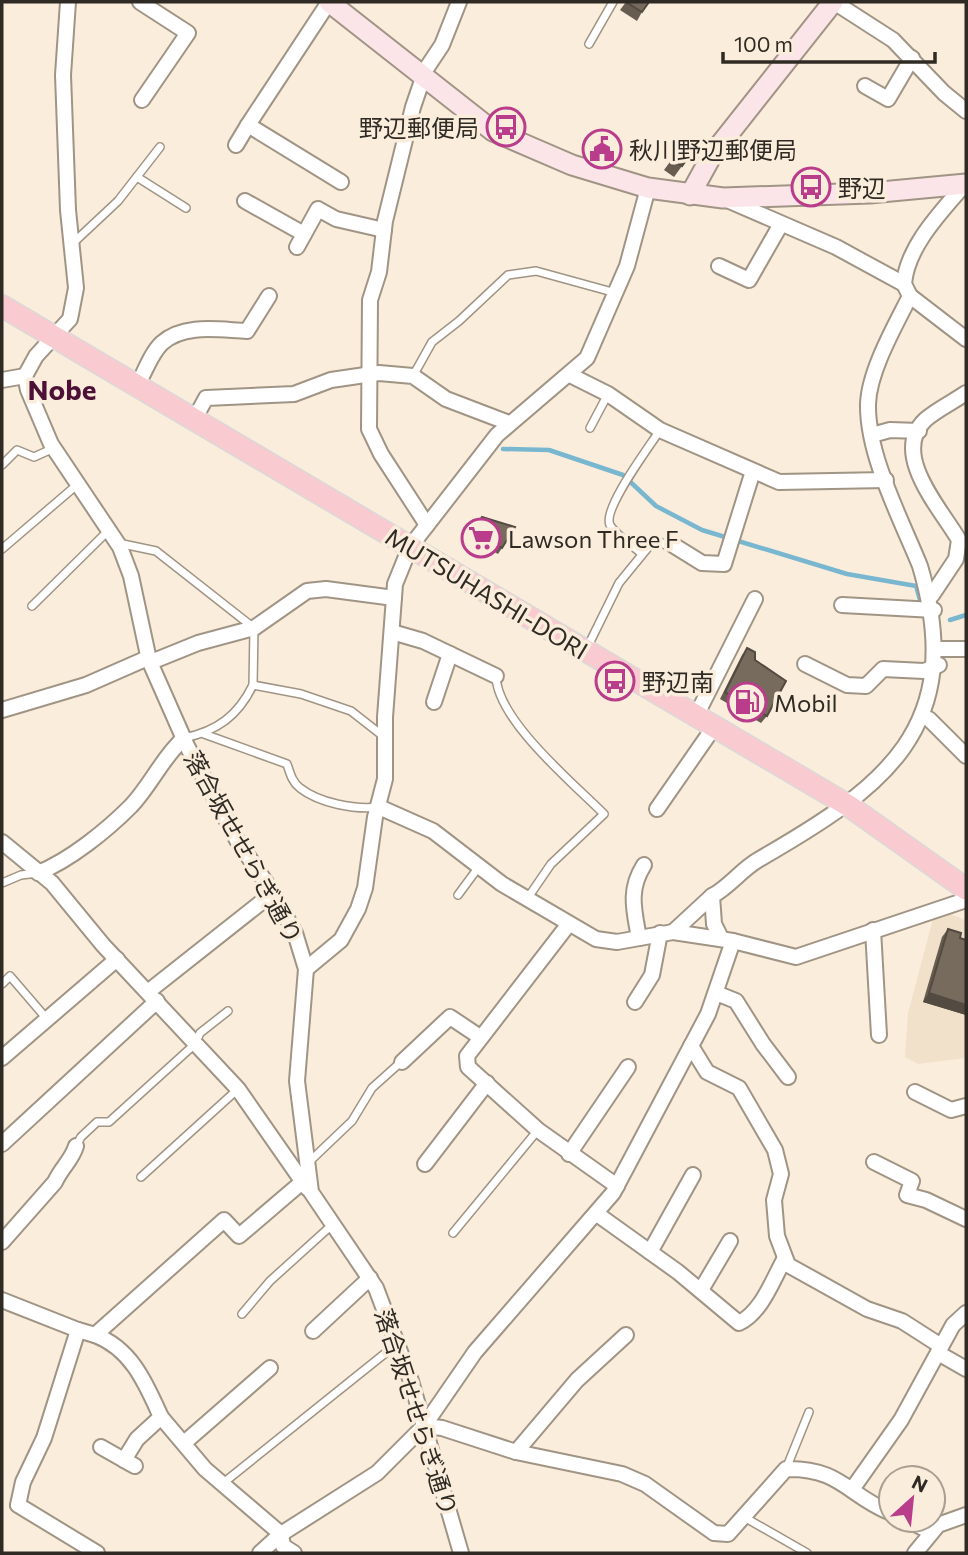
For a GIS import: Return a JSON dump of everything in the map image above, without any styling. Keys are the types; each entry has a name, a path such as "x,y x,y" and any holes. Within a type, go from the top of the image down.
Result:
{"main road":[{"path":"329,2 483,124 517,143 572,165 648,188 723,198 870,193 965,184"},
{"path":"690,195 712,155 834,2"},
{"name":"MUTSUHASHI-DORI","path":"2,306 849,806 919,852 966,889"}],"street":[{"path":"2,380 25,376 36,356 70,319 76,288 71,246 63,75 68,2"},
{"path":"140,2 188,33 142,100"},
{"path":"236,145 329,2"},
{"path":"427,525 381,454 369,429 370,299 379,272 384,230 410,118 423,78 442,45 459,2"},
{"path":"834,2 893,40 944,93 966,111"},
{"path":"865,86 888,99 912,58"},
{"path":"248,125 341,182"},
{"path":"635,1002 652,975 666,933 754,862 849,806 901,760 929,719 939,665 939,649 928,606 872,435 868,403 881,356 907,290 912,258 933,221 965,184"},
{"path":"306,970 341,940 358,909 385,779 384,737 395,584 410,547 509,423 570,375 587,358 616,293 648,188"},
{"path":"723,198 836,247 907,290 939,321 966,339"},
{"path":"245,201 300,241 318,209 336,219 384,230"},
{"path":"719,266 749,281 781,224"},
{"path":"137,386 160,344 174,335 202,329 247,331 269,296"},
{"path":"194,420 206,398 294,394 331,380 369,374 413,376 446,399 509,423"},
{"path":"570,375 608,394 660,430 779,482 886,480"},
{"name":"落合坂せせらぎ通り","path":"25,376 28,390 54,448 113,537 131,576 149,660 184,738 237,840 273,893 295,933 306,970 298,1081 309,1162 306,1187 370,1278 398,1343 461,1553"},
{"path":"928,606 956,559 959,540 917,470 912,447 925,421 966,394"},
{"path":"872,435 890,430 919,431"},
{"path":"673,545 702,563 724,564 752,471"},
{"path":"3,708 86,685 149,660 254,628 307,591 327,589 394,598"},
{"path":"657,809 705,722 755,599"},
{"path":"842,605 928,606"},
{"path":"391,632 450,654 496,676"},
{"path":"939,649 966,649"},
{"path":"434,702 450,654"},
{"path":"805,664 847,685 866,686 883,669 924,671 939,665"},
{"path":"929,719 966,756"},
{"path":"38,873 81,846 132,805 157,766 184,738"},
{"path":"379,807 433,831 478,868 527,900 568,925 607,942 666,933 727,939 796,957 966,900"},
{"path":"2,842 52,883 117,959 238,1089 306,1187 239,1236 224,1220 95,1335"},
{"path":"639,937 632,903 633,888 644,865"},
{"path":"2,1144 153,996 273,893"},
{"path":"712,896 714,924 727,939"},
{"path":"568,925 480,1037 467,1056 468,1067 538,1130 617,1186"},
{"path":"873,930 879,1035"},
{"path":"260,1553 281,1534 377,1473 424,1426 475,1352 597,1214 617,1186 691,1046 716,993 727,939"},
{"path":"2,1058 117,959"},
{"path":"716,993 736,1001 755,1034 788,1077"},
{"path":"402,1062 450,1017 480,1037"},
{"path":"691,1046 707,1072 738,1088 775,1150 781,1174 774,1200 777,1236 788,1265 867,1309 902,1321 966,1369"},
{"path":"569,1154 628,1067"},
{"path":"425,1164 487,1083"},
{"path":"915,1091 951,1110 966,1106"},
{"path":"2,1242 55,1182 60,1170 73,1157 76,1146"},
{"path":"874,1162 912,1181 907,1195 926,1200 966,1219"},
{"path":"650,1252 693,1175"},
{"path":"597,1214 701,1290 739,1323 747,1319 763,1299 785,1258"},
{"path":"701,1290 730,1241"},
{"path":"313,1331 370,1278"},
{"path":"2,1300 107,1340 131,1361 142,1375 161,1417 221,1485 281,1534 283,1546 294,1553"},
{"path":"853,1488 901,1420 953,1325 966,1314"},
{"path":"78,1330 44,1437 23,1482 18,1505 97,1553"},
{"path":"516,1452 577,1380 626,1335"},
{"path":"184,1443 270,1368"},
{"path":"102,1447 130,1463 137,1438 161,1417"},
{"path":"424,1426 442,1428 516,1452 622,1474 645,1484 714,1533 728,1534 786,1469 811,1469 853,1488 877,1504"},
{"path":"947,1522 966,1515"},
{"path":"915,1553 930,1534"}],"lane":[{"path":"589,44 613,2"},
{"path":"71,246 118,201 160,147"},
{"path":"137,177 186,208"},
{"path":"413,376 432,342 508,275 536,271 616,293"},
{"path":"590,428 608,394"},
{"path":"640,556 610,525 608,516 614,500 660,430"},
{"path":"2,465 18,450 34,457 54,448"},
{"path":"2,549 49,505 78,484"},
{"path":"32,607 113,537 156,551 254,628 253,685 237,712 204,734 184,738"},
{"path":"585,650 619,583 640,556 655,539 669,547 673,545"},
{"path":"496,676 496,687 517,724 604,814 551,864 527,900"},
{"path":"253,685 301,694 351,711 384,737"},
{"path":"204,734 287,764 299,788 321,799 368,808 379,807"},
{"path":"458,895 478,868"},
{"path":"2,883 21,875 38,873"},
{"path":"2,984 10,976 47,1019"},
{"path":"76,1146 97,1122 109,1122 195,1044 200,1033 228,1011"},
{"path":"309,1162 352,1121 372,1088 402,1062"},
{"path":"141,1177 238,1089"},
{"path":"453,1233 538,1130"},
{"path":"242,1314 270,1281 333,1224"},
{"path":"221,1485 398,1343"},
{"path":"786,1469 809,1412"},
{"path":"744,1517 807,1553"}],"shaded area":[{"path":"950,914 966,920 966,1058 918,1064 905,1057 908,1013 933,919"}],"building":[{"path":"626,2 649,2 642,12"},
{"path":"683,145 692,152 682,166 672,159"},
{"path":"482,517 515,527 502,548 473,532"},
{"path":"747,648 755,652 755,660 786,681 767,716 725,692"},
{"path":"948,929 961,933 960,938 966,940 966,1005 929,993"}],"waterway":[{"path":"503,449 549,450 623,475 656,506 702,530 847,574 916,586 922,607"},
{"path":"950,620 966,615"}],"place":[{"name":"野辺郵便局","path":"506,127"},
{"name":"秋川野辺郵便局","path":"602,149"},
{"name":"野辺","path":"811,187"},
{"name":"Lawson Three F","path":"481,538"},
{"name":"野辺南","path":"615,681"},
{"name":"Mobil","path":"747,702"}],"district":[{"name":"Nobe","path":"62,389"}]}
